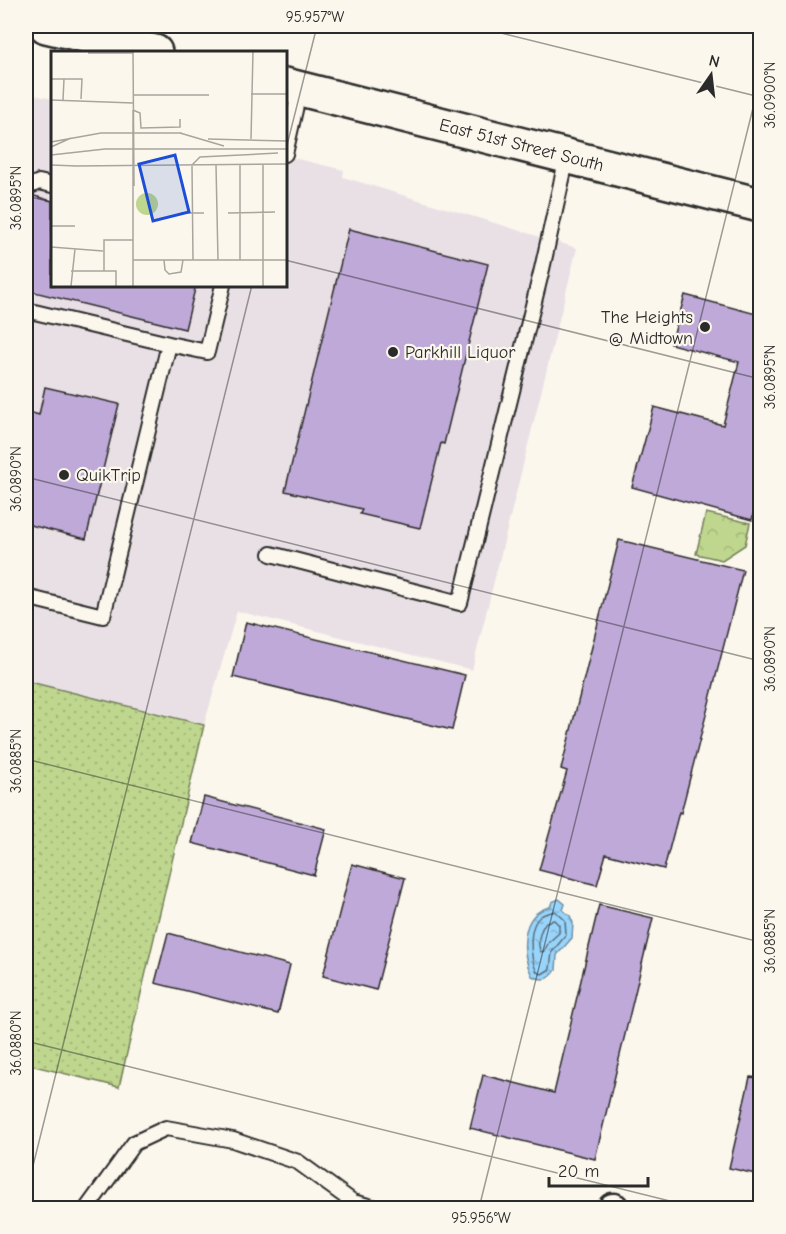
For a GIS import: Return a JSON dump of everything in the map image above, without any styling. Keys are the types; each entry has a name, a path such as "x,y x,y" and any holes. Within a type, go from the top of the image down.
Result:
{"main road":[{"path":"46,26 151,51"},
{"name":"East 51st Street South","path":"293,86 760,205"}],"lane":[{"path":"286,146 293,86"},
{"path":"271,554 460,603 542,269 567,157"},
{"path":"26,188 39,182 51,185"},
{"path":"26,310 207,352 222,286"},
{"path":"26,597 103,616 169,344"},
{"path":"87,1209 134,1143 166,1128 233,1140 298,1162 353,1202 376,1209"}],"shaded area":[{"path":"26,93 51,99 51,286 286,286 286,156 344,170 343,177 577,248 472,670 237,611 204,725 26,681"}],"green space":[{"path":"706,513 750,523 745,545 722,560 696,554"},
{"path":"26,681 204,725 119,1087 26,1064"}],"water":[{"path":"559,899 565,904 563,910 570,916 573,923 572,938 557,955 556,970 548,978 539,979 532,976 528,967 525,936 533,918"}],"building":[{"path":"31,195 51,201 51,286 196,286 185,329 26,290 26,197"},
{"name":"Parkhill Liquor","path":"349,229 488,264 444,444 441,443 420,528 360,514 362,509 285,491"},
{"path":"685,295 760,315 760,485 752,520 632,487 654,407 723,425 739,362 671,344"},
{"name":"QuikTrip","path":"45,387 119,404 86,539 26,524 26,411 39,415"},
{"path":"619,540 743,570 681,813 679,812 664,869 606,854 597,885 539,870 567,771 561,769"},
{"path":"246,622 465,675 452,730 233,677"},
{"path":"204,797 326,829 314,875 192,843"},
{"path":"352,864 405,878 376,990 323,976"},
{"path":"599,905 653,918 595,1159 470,1128 483,1075 554,1093"},
{"path":"168,933 290,965 278,1014 155,983"},
{"path":"750,1077 760,1078 760,1175 729,1168"}],"place":[{"name":"The Heights @ Midtown","path":"705,327"},
{"name":"Parkhill Liquor","path":"393,352"},
{"name":"QuikTrip","path":"64,475"}]}
